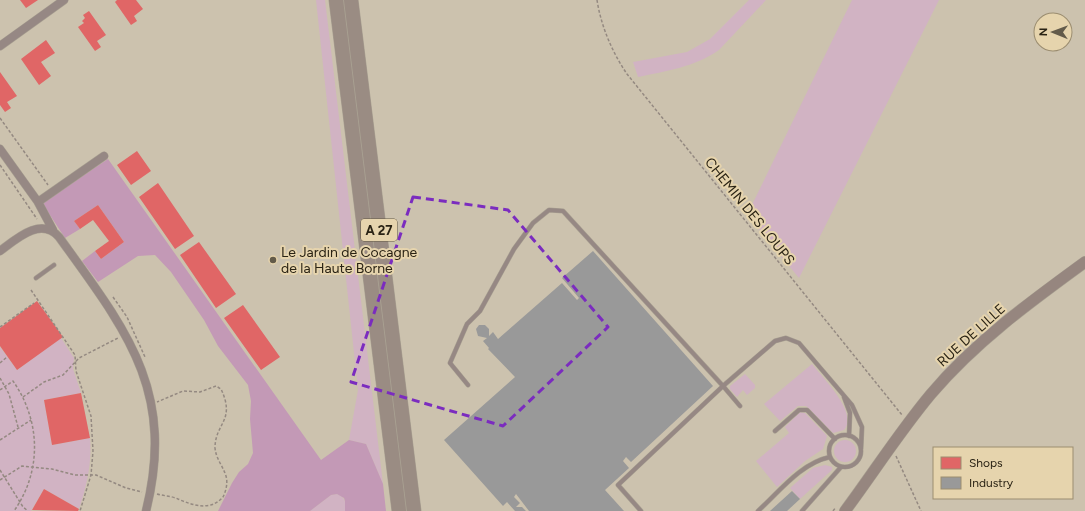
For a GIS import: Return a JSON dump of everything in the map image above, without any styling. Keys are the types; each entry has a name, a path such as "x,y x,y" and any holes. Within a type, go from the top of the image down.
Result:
{"highway":[{"name":"A 27","path":"336,0 399,511"},
{"name":"A 27","path":"351,0 414,511"}],"main road":[{"name":"RUE DE LILLE","path":"845,511 909,421 940,384 978,345 1004,323 1085,262"},
{"name":"RUE DE LILLE","path":"836,511 891,446"}],"street":[{"path":"0,46 64,0"},
{"path":"0,149 38,202 49,229 66,246 140,363 152,402 155,447 150,493 146,511"},
{"path":"38,202 104,156"},
{"path":"0,251 28,232 49,229"}],"lane":[{"path":"468,384 450,363 467,324 480,311 514,249 532,223 550,210 556,209 563,211 740,406"},
{"path":"36,278 54,265"},
{"path":"641,511 618,485 723,386 775,341 786,338 800,343 852,405 860,421 863,434 861,455 854,464 850,466 841,466 834,463 830,457 829,447 834,439 840,436 849,436 856,439 861,449"},
{"path":"843,395 850,413 849,436"},
{"path":"775,431 799,410 808,410 834,439"},
{"path":"758,511 801,472 816,461 830,457"},
{"path":"802,511 841,466"}],"path":[{"name":"CHEMIN DES LOUPS","path":"597,0 614,53 627,74 909,421"},
{"path":"0,118 53,192"},
{"path":"0,165 49,229"},
{"path":"31,290 75,355 76,371 91,416 93,451 91,475 80,511"},
{"path":"0,327 34,303"},
{"path":"116,332 122,335"},
{"path":"122,335 122,344"},
{"path":"23,397 44,382 63,375 75,361 122,335"},
{"path":"0,363 8,357"},
{"path":"0,378 13,405 18,427"},
{"path":"0,390 13,381 23,397 34,431 34,467 26,491 14,511"},
{"path":"152,402 164,400 188,390 200,392 216,386 221,389 227,406 226,415 215,446 218,462 226,476 227,485 222,500 212,508"},
{"path":"0,440 31,420"},
{"path":"891,446 921,511"},
{"path":"0,480 22,466 52,469 75,475 91,475 126,488 172,497 196,509"},
{"path":"0,470 20,502 28,511"},
{"path":"140,498 141,492"}],"highlighted area":[{"path":"413,197 508,210 608,327 503,426 351,382"}],"shaded area":[{"path":"316,0 325,0 383,484 366,444 349,440 358,390"},
{"path":"749,0 766,0 719,50 700,61 670,70 638,77 633,62 687,52 710,39"},
{"path":"852,0 939,0 799,278 747,215"},
{"path":"108,159 321,460 349,440 366,444 383,484 386,511 345,511 344,498 337,494 331,495 310,511 218,511 232,483 239,472 248,464 253,453 250,419 251,401 248,385 218,346 204,320 171,272 155,255 138,256 98,282 82,261 95,251 101,259 124,242 98,205 74,221 80,229 65,238 42,203"},
{"path":"61,338 74,358 73,369 81,393 44,400 52,445 90,438 88,474 79,509 44,489 31,511 0,511 0,347 17,370"},
{"path":"812,364 843,405 847,414 847,423 844,430 833,433 806,406 798,406 780,421 764,404"},
{"path":"745,374 755,385 755,388 747,395 743,390 737,397 730,389 730,386"},
{"path":"800,412 805,413 827,436 823,449 805,461 777,487 756,461 789,433 785,427"},
{"path":"845,440 853,443 856,451 853,459 845,462 837,459 834,451 837,443"},
{"path":"825,465 832,467 832,470 800,499 790,488 813,468"},
{"path":"337,494 345,501 345,511 310,511 331,495"}],"building: Shops":[{"path":"20,0 38,0 26,8"},
{"path":"117,0 136,0 143,9 134,16 137,21 131,25 115,2"},
{"path":"89,11 106,35 97,41 101,47 95,51 78,27 84,23 82,21 85,18 83,15"},
{"path":"46,40 55,53 41,62 51,76 39,85 21,59"},
{"path":"0,72 17,96 7,102 11,108 5,112 0,105"},
{"path":"137,151 151,171 131,185 117,165"},
{"path":"158,183 194,236 175,249 139,197"},
{"path":"98,205 124,242 101,259 95,251 109,241 93,220 80,229 74,221"},
{"path":"199,242 236,294 216,308 180,255"},
{"path":"37,301 63,337 17,370 0,346 0,328"},
{"path":"243,305 280,357 261,370 224,318"},
{"path":"81,393 90,438 52,445 44,400"},
{"path":"44,489 79,509 78,511 32,510"}],"building: Industry":[{"path":"593,251 713,386 631,462 626,457 623,461 629,468 605,490 624,511 529,511 516,494 514,497 520,503 516,507 522,507 526,511 515,511 507,502 503,506 444,440 515,377 488,349 489,348 483,341 487,338 478,336 476,329 479,325 485,325 489,329 489,336 493,332 498,339 562,283 577,300 579,298 562,278"},
{"path":"792,491 800,499 787,511 770,511"}],"place":[{"name":"Le Jardin de Cocagne de la Haute Borne","path":"273,260"}]}
